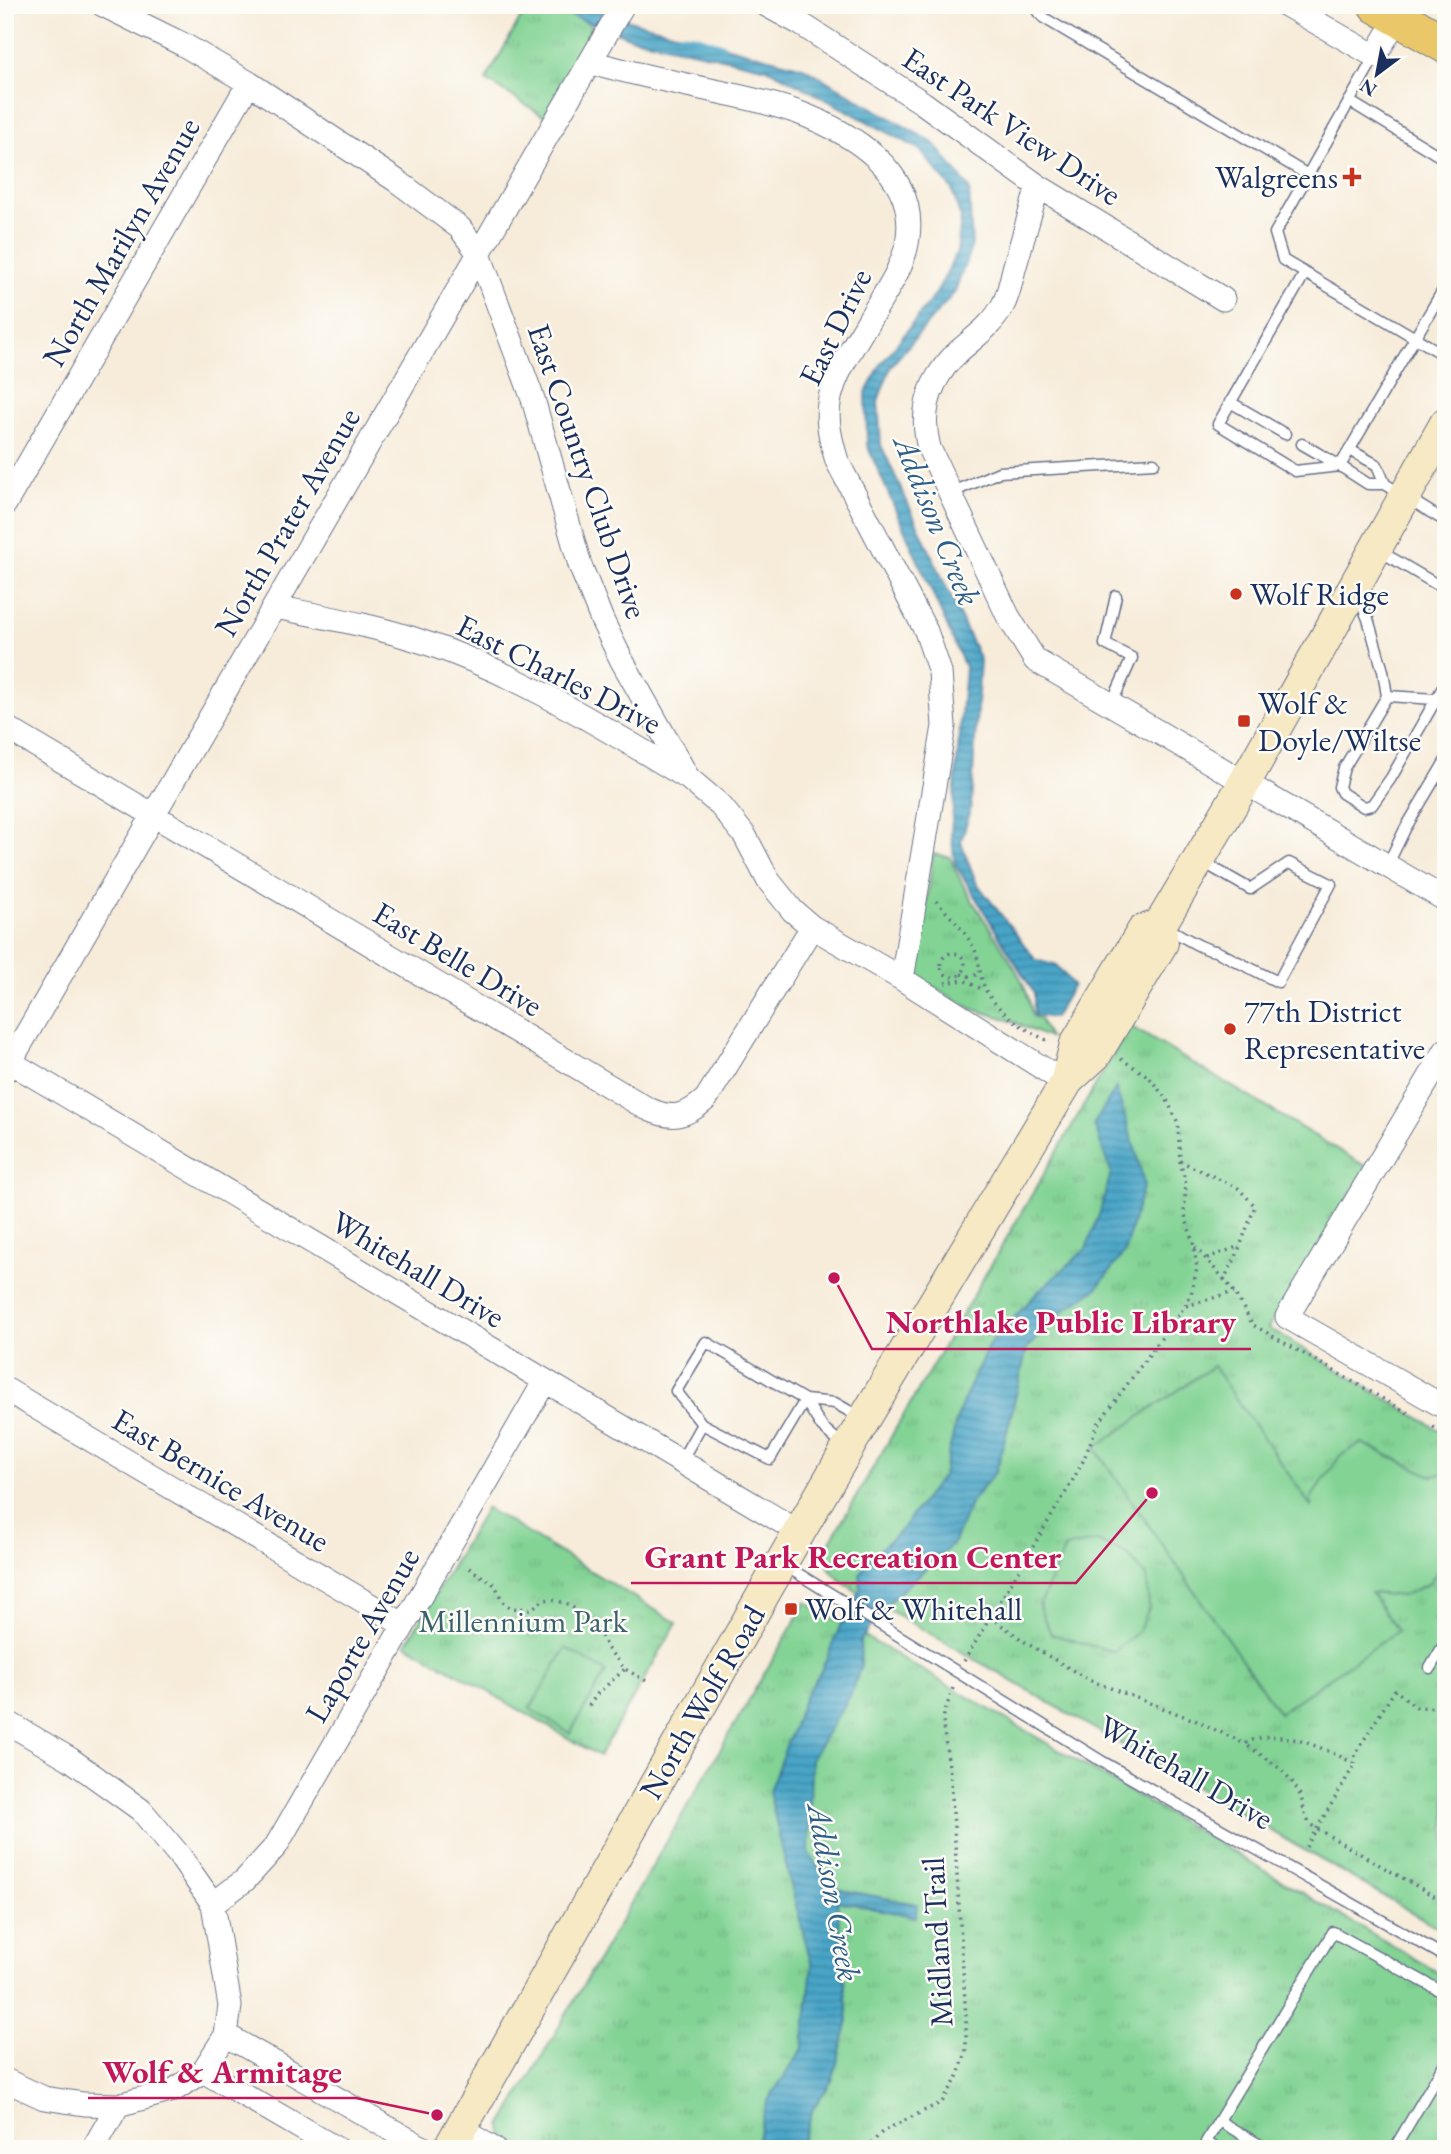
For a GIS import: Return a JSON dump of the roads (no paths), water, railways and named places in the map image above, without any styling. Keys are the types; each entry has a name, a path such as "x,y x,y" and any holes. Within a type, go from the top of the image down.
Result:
{"main road":[{"path":"1388,11 1446,45"},
{"name":"North Wolf Road","path":"454,2139 799,1532 1067,1081 1076,1044 1091,1018 1143,931 1160,925 1245,782 1376,548 1395,491 1441,441"}],"street":[{"name":"East Country Club Drive","path":"103,5 249,83 397,181 460,228 479,254 533,399 580,565 602,620 688,778 720,805 745,836 780,897 812,927 1067,1081"},
{"name":"North Prater Avenue","path":"7,1064 624,5"},
{"name":"East Park View Drive","path":"766,5 923,103 1038,186 1223,299"},
{"path":"1286,5 1375,56 1388,11"},
{"name":"East Drive","path":"591,62 620,71 759,100 831,127 875,156 891,172 906,203 908,237 902,257 894,277 839,375 828,413 837,461 926,631 940,673 944,726 902,979"},
{"name":"North Marilyn Avenue","path":"5,504 249,83"},
{"path":"1038,186 1004,304 994,319 946,365 931,386 926,401 925,433 929,448 1008,616 1035,660 1446,900"},
{"name":"East Charles Drive","path":"275,607 372,627 427,643 501,674 542,695 688,778"},
{"name":"East Belle Drive","path":"5,727 661,1115 677,1116 693,1111 706,1099 812,927"},
{"path":"1446,1050 1440,1074 1287,1317 1446,1408"},
{"name":"Whitehall Drive","path":"7,1064 799,1532"},
{"name":"Laporte Avenue","path":"213,1904 245,1880 276,1846 545,1381"},
{"name":"East Bernice Avenue","path":"5,1389 404,1625"},
{"path":"5,1721 70,1759 141,1810 179,1855 213,1904 230,2006 226,2035 203,2071 174,2090 118,2105 84,2104 44,2098 5,2080"},
{"path":"226,2035 425,2149"},
{"path":"203,2071 337,2149"},
{"path":"93,2149 118,2105"},
{"path":"454,2139 494,2149"}],"lane":[{"path":"1035,5 1044,18 1308,175"},
{"path":"1375,56 1275,233 1283,260 1446,356"},
{"path":"1349,101 1446,160"},
{"path":"1305,273 1217,425 1295,471 1340,466"},
{"path":"1340,466 1446,285"},
{"path":"1230,402 1285,433"},
{"path":"1302,444 1368,484 1395,491 1440,518 1446,514"},
{"path":"1350,450 1377,465 1395,491"},
{"path":"950,493 999,472 1154,463"},
{"path":"1376,548 1446,590"},
{"path":"1354,587 1368,619 1383,671 1387,696 1343,768 1339,787 1342,793 1364,807 1372,805 1441,702 1446,682"},
{"path":"1111,705 1132,658 1105,644 1116,596"},
{"path":"1387,696 1441,702"},
{"path":"1387,866 1405,829 1446,760"},
{"path":"1160,925 1278,982 1331,884 1289,863 1250,889 1199,860"},
{"path":"805,1400 770,1460 702,1424 676,1391 706,1342 805,1400 835,1403 864,1420"},
{"path":"805,1400 822,1427 848,1450"},
{"path":"681,1461 702,1424"},
{"name":"Whitehall Drive","path":"782,1563 1103,1762 1446,1957"},
{"path":"1430,1668 1446,1641"},
{"path":"1217,2149 1206,2142 1333,1932 1446,1994"},
{"path":"1394,2149 1446,2061"},
{"path":"1219,2121 1267,2149"}],"water":[{"path":"542,5 593,5 635,22 803,67 935,144 969,188 972,245 955,292 891,366 878,401 881,445 980,660 971,807 961,842 976,882 1036,960 1057,966 1073,985 1054,1018 1034,1015 1034,993 955,864 951,833 965,667 867,445 866,392 881,364 937,292 957,252 961,219 952,189 919,149 767,68 629,37"},
{"path":"1116,1088 1144,1184 1124,1253 1096,1289 1066,1309 1027,1348 996,1471 970,1504 953,1544 889,1602 860,1641 861,1666 851,1694 811,1759 809,1854 832,1888 917,1904 916,1917 837,1901 848,2020 833,2079 813,2109 800,2149 759,2149 758,2137 767,2102 803,2048 812,1966 769,1791 806,1694 821,1671 842,1622 860,1590 860,1575 868,1560 900,1531 943,1475 959,1411 989,1344 1039,1291 1086,1249 1111,1173 1094,1124"}],"waterway":[{"name":"Addison Creek","path":"680,35 723,46"}],"place":[{"name":"Walgreens","path":"1352,177"},
{"name":"Wolf Ridge","path":"1236,594"},
{"name":"Wolf & Doyle/Wiltse","path":"1244,721"},
{"name":"77th District Representative","path":"1230,1029"},
{"name":"Northlake Public Library","path":"834,1278"},
{"name":"Grant Park Recreation Center","path":"1152,1493"},
{"name":"Wolf & Whitehall","path":"791,1609"},
{"name":"Wolf & Armitage","path":"437,2115"}],"park label":[{"name":"Millennium Park","path":"523,1621"}]}
